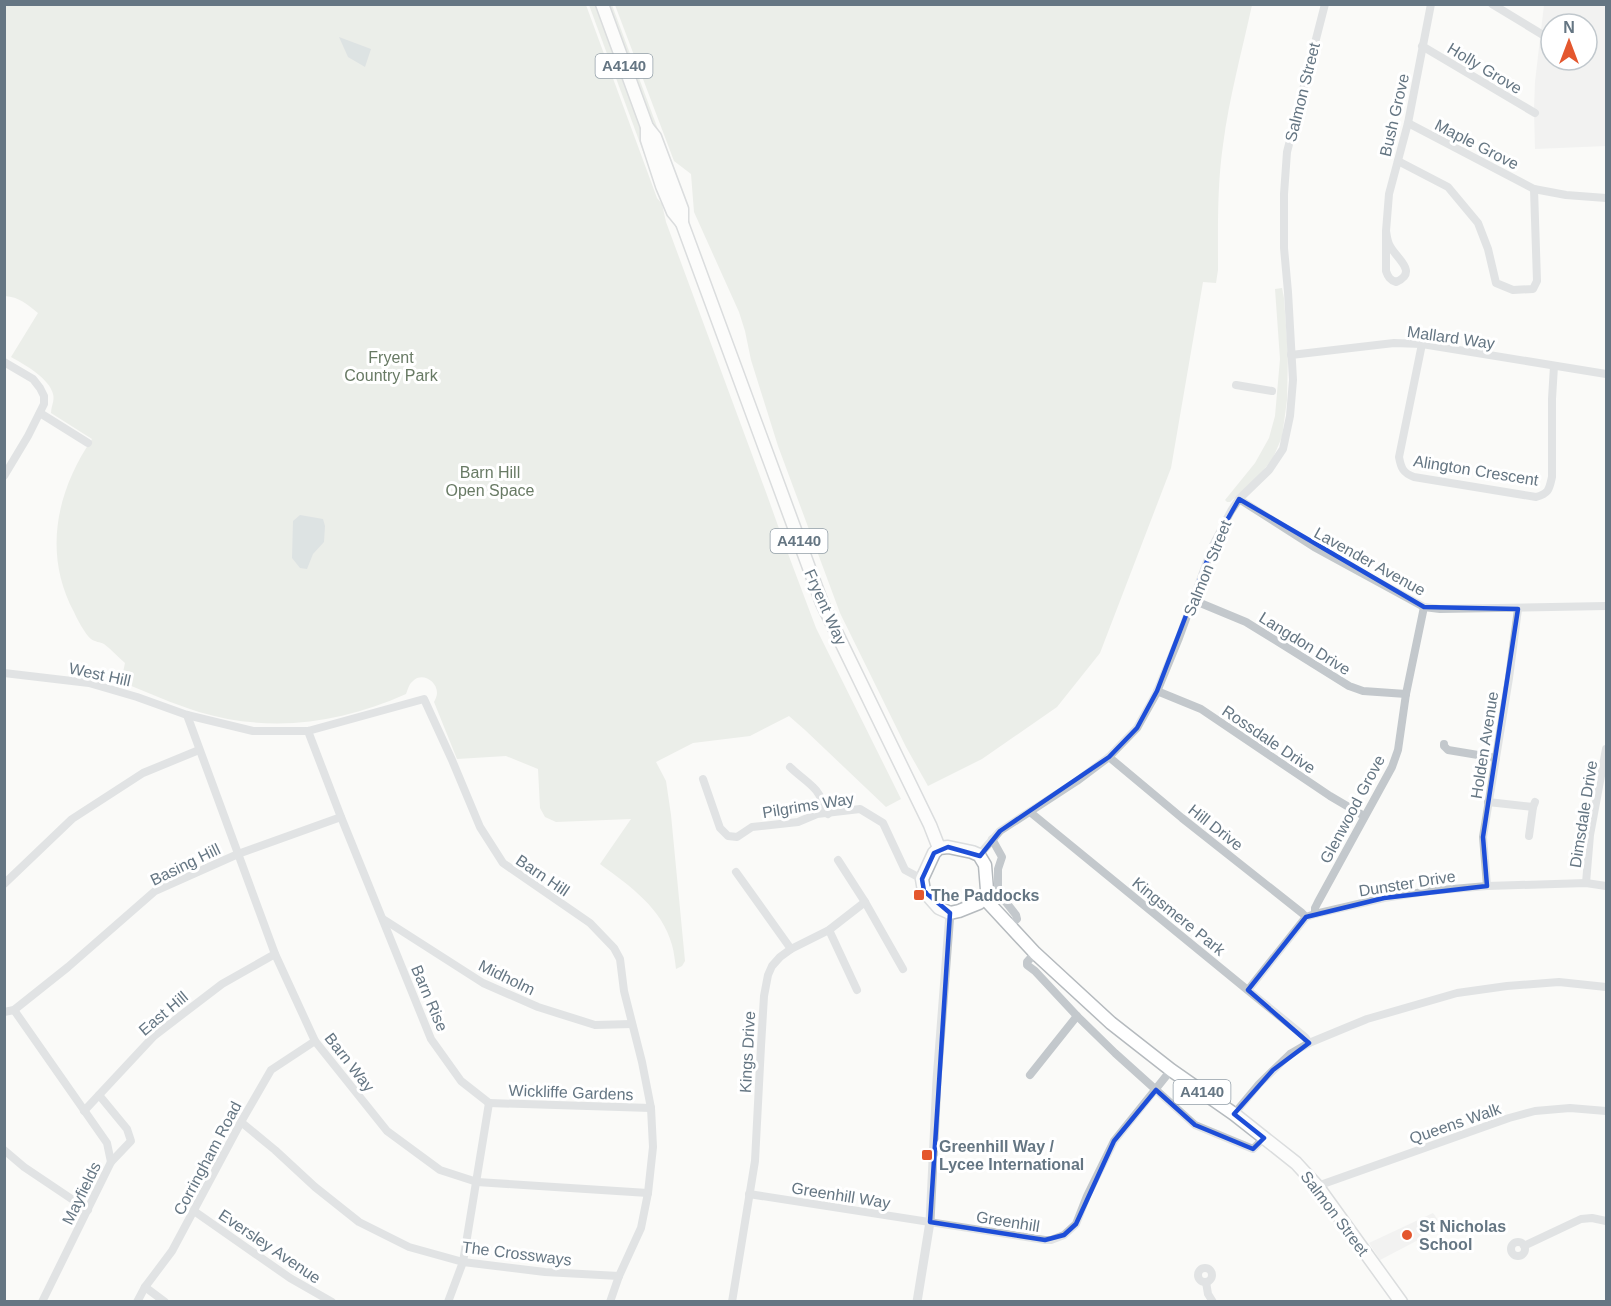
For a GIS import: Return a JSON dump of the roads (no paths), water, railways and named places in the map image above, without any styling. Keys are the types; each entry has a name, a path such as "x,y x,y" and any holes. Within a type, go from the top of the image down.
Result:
{"main road":[{"name":"Fryent Way","path":"602,4 647,127 655,137 682,209 682,223 822,603 939,848"},
{"path":"948,847 980,855 984,865 987,890 979,903 950,913 939,908 924,891 922,879 934,853 939,848 948,847"},
{"name":"Salmon Street","path":"984,898 1035,953 1111,1023 1296,1162 1318,1187 1401,1302"}],"street":[{"name":"Salmon Street","path":"980,855 1000,831 1109,758 1137,728 1157,691 1213,545 1239,499 1269,470 1282,449 1290,416 1293,380 1284,248 1287,152 1325,4"},
{"name":"Bush Grove","path":"1386,231 1389,245 1405,266 1406,275 1396,282 1391,280 1386,271 1386,231 1389,194 1408,123 1431,4"},
{"path":"1492,4 1539,33"},
{"name":"Holly Grove","path":"1422,46 1534,113"},
{"name":"Maple Grove","path":"1408,123 1534,189 1566,195 1606,198"},
{"path":"1398,160 1448,187 1478,223 1488,249 1496,283 1513,290 1533,289 1537,281 1534,189"},
{"name":"Mallard Way","path":"1291,355 1394,343 1422,344 1606,374"},
{"name":"Alington Crescent","path":"1422,344 1399,457 1400,467 1406,474 1414,477 1536,497 1545,495 1550,488 1552,477 1554,366"},
{"path":"4,362 33,379 44,396 44,404 4,476"},
{"path":"1236,385 1272,391"},
{"path":"40,412 88,442"},
{"name":"Lavender Avenue","path":"1239,499 1314,546 1424,607 1518,609 1606,606"},
{"name":"Langdon Drive","path":"1192,600 1246,622 1349,686 1363,691 1406,694"},
{"name":"Glenwood Grove","path":"1315,914 1318,902 1392,767 1398,750 1406,694 1424,607"},
{"name":"Holden Avenue","path":"1488,886 1483,837 1518,609"},
{"name":"West Hill","path":"4,673 88,683 187,715"},
{"name":"Rossdale Drive","path":"1157,691 1201,709 1330,796 1364,816"},
{"name":"Barn Hill","path":"187,715 253,731 308,731 424,699 480,828 502,863 590,923 614,948 620,959 624,991 651,1108 653,1147 641,1228 610,1302"},
{"name":"Barn Way","path":"187,715 275,954 315,1041 387,1131 440,1170 477,1182 648,1193"},
{"name":"Barn Rise","path":"308,731 340,817 431,1039 461,1081 489,1103"},
{"path":"1444,744 1448,750 1496,758"},
{"name":"Dimsdale Drive","path":"1586,884 1590,835 1606,749"},
{"path":"4,884 72,819 144,773 199,750"},
{"name":"Hill Drive","path":"1109,758 1306,917"},
{"path":"790,767 814,787 828,814"},
{"name":"Pilgrims Way","path":"703,779 720,828 728,836 737,837 752,827 798,822 817,814 860,809 883,823 905,870 922,879"},
{"path":"1488,802 1534,804 1529,836"},
{"name":"Kingsmere Park","path":"1030,812 1309,1042"},
{"name":"Basing Hill","path":"4,1012 14,1010 68,967 155,891 238,854 340,817"},
{"path":"992,839 1002,857 998,869 998,892 1017,919 1010,925"},
{"path":"838,860 903,969"},
{"path":"736,872 790,949"},
{"name":"Dunster Drive","path":"1306,917 1384,898 1430,891 1488,886 1586,884 1606,886"},
{"name":"Kings Drive","path":"732,1302 755,1161 766,982 772,966 780,957 790,949 829,930 865,902"},
{"path":"917,1302 930,1222 950,913"},
{"path":"1248,990 1306,917"},
{"name":"Midholm","path":"382,918 483,983 538,1007 595,1024 632,1024"},
{"path":"829,930 857,990"},
{"path":"1035,953 1027,965 1115,1053 1195,1125 1253,1149 1264,1138"},
{"name":"East Hill","path":"84,1111 154,1036 222,984 275,954"},
{"path":"1234,1114 1259,1084 1290,1054 1309,1042 1367,1019 1457,993 1507,986 1559,982 1606,987"},
{"name":"Mayfields","path":"14,1010 107,1143 111,1162 42,1302"},
{"path":"1030,1075 1077,1016"},
{"name":"Corringham Road","path":"137,1302 145,1287 172,1251 271,1070 315,1041"},
{"name":"Greenhill","path":"930,1222 1045,1240 1064,1235 1076,1224 1114,1141 1171,1070"},
{"path":"99,1095 127,1129 131,1141 111,1162"},
{"path":"448,1302 463,1262 489,1103"},
{"name":"Wickliffe Gardens","path":"489,1103 651,1108"},
{"name":"Queens Walk","path":"1318,1187 1481,1128 1535,1111 1570,1108 1606,1111"},
{"name":"The Crossways","path":"241,1122 359,1222 409,1247 463,1262 545,1272 619,1276"},
{"path":"4,1150 24,1167 88,1210"},
{"name":"Greenhill Way","path":"749,1194 930,1222"},
{"name":"Eversley Avenue","path":"194,1211 290,1278 332,1302"},
{"path":"1524,1246 1581,1219 1592,1218 1606,1221"},
{"path":"1206,1282 1208,1294 1213,1302"},
{"path":"145,1287 165,1302"}],"place":[{"name":"The Paddocks","path":"919,895"},
{"name":"Greenhill Way / Lycee International","path":"927,1155"},
{"name":"St Nicholas School","path":"1407,1235"}],"park label":[{"name":"Fryent Country Park","path":"391,366"},
{"name":"Barn Hill Open Space","path":"490,481"}]}
